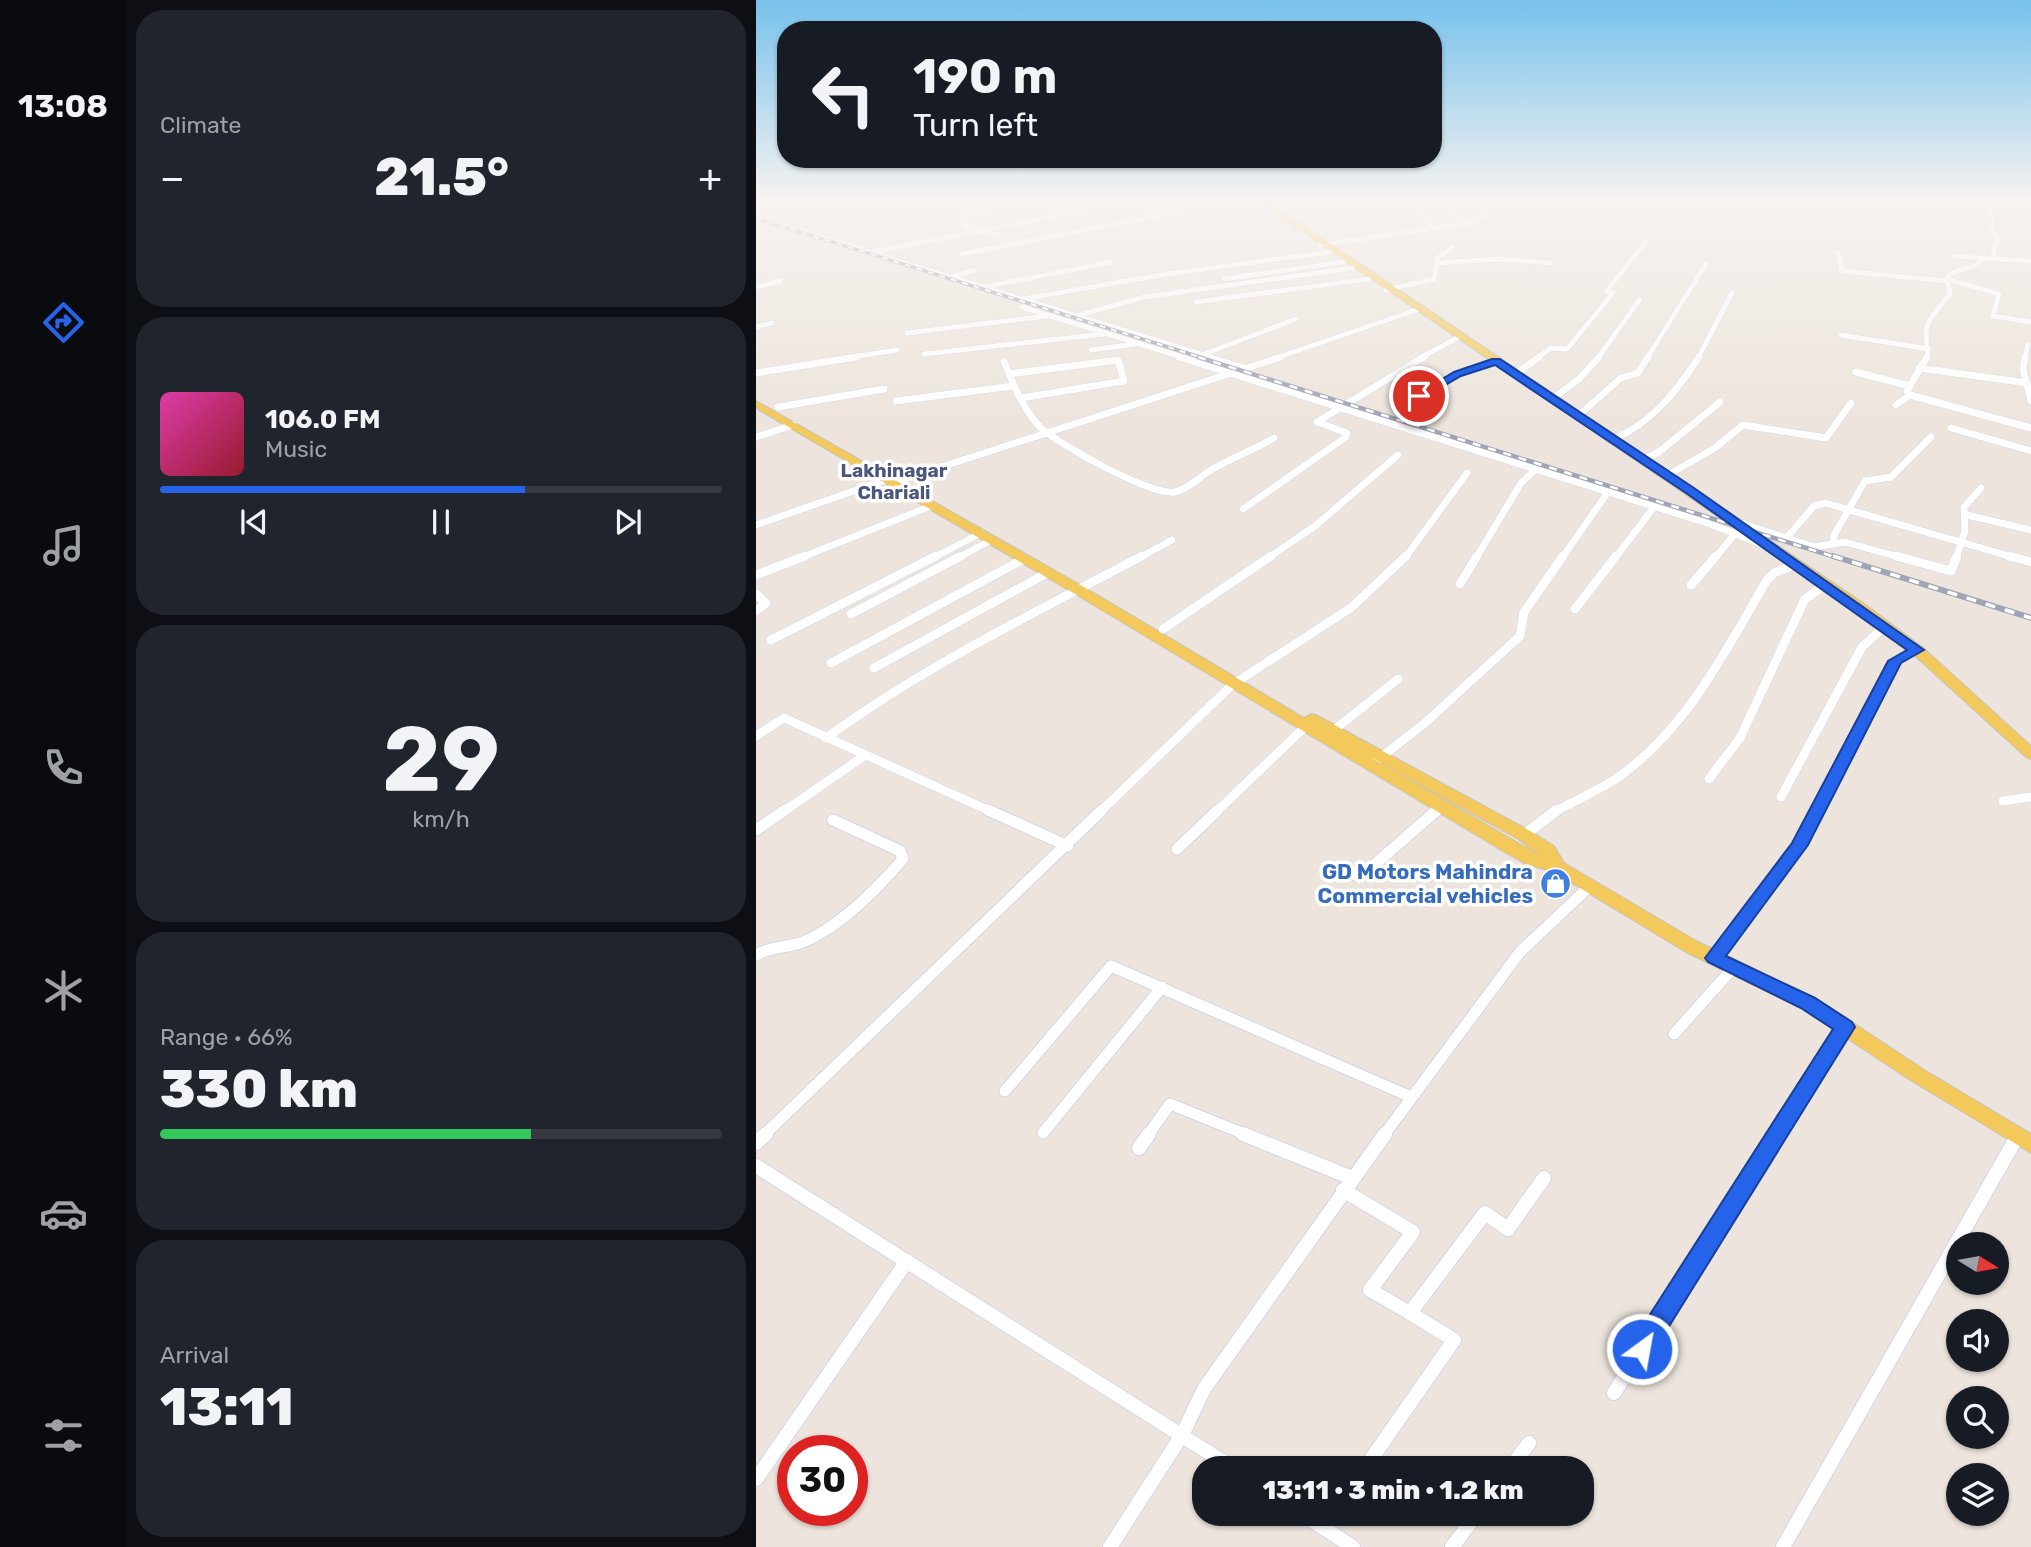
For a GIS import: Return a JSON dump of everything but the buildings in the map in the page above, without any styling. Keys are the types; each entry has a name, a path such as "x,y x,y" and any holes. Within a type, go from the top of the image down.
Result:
{"main road":[{"path":"1361,273 1389,289"},
{"path":"1365,273 1645,459 1735,527 1774,549 1885,626 1917,650 2031,754"},
{"path":"1419,309 1457,338 1492,358"},
{"path":"757,403 778,407 931,506 1047,573 1082,587 1163,629 1237,682 1334,730 1441,806 1534,860 1558,866 1714,958 1808,1003 2024,1139"},
{"path":"757,403 1082,587 1306,726 1524,835 1548,850 1558,866"}],"street":[{"path":"938,273 984,287 1051,316 1654,507 1735,527 1788,536 1814,547 1845,542 1951,571 1967,515 1964,507 1980,488"},
{"path":"950,277 964,273"},
{"path":"984,287 1054,273"},
{"path":"1022,303 1172,273"},
{"path":"1224,279 1265,273"},
{"path":"1075,316 1144,297 1316,273"},
{"path":"1389,289 1434,279 1435,273"},
{"path":"1516,374 1550,348 1567,349 1613,293 1606,292 1621,273"},
{"path":"1578,416 1620,378 1638,373 1700,273"},
{"path":"1868,273 1948,280 1999,294 1993,316 2031,322"},
{"path":"1951,273 1948,280 1950,294 1930,320 1925,333 1928,349 1926,361 1919,368 1907,391 1910,395 2031,428"},
{"path":"1196,302 1369,279"},
{"path":"756,287 781,281"},
{"path":"1615,439 1626,436 1681,388 1732,293"},
{"path":"1552,399 1572,385 1603,352 1640,299"},
{"path":"1022,303 1075,316 1244,368"},
{"path":"756,525 1233,373 1419,309"},
{"path":"907,333 1051,316"},
{"path":"1202,355 1296,319"},
{"path":"756,327 772,323"},
{"path":"924,354 1108,334"},
{"path":"1841,335 1928,349"},
{"path":"1243,509 1346,437 1347,433 1317,422 1385,378 1457,338"},
{"path":"1091,350 1140,344"},
{"path":"2028,344 2023,369 2031,401"},
{"path":"756,373 897,350"},
{"path":"1418,399 1457,374 1492,358"},
{"path":"1009,374 1118,360 1124,382 1021,398"},
{"path":"1004,361 1013,386 1046,433 1109,470 1168,493 1178,492 1216,467 1236,460 1273,438"},
{"path":"1919,368 2026,383"},
{"path":"1856,372 1910,386"},
{"path":"895,401 1013,386"},
{"path":"778,407 884,389"},
{"path":"1896,405 1910,395"},
{"path":"1645,459 1659,452 1720,402"},
{"path":"1668,475 1715,448 1743,425 1826,438 1851,403"},
{"path":"756,436 793,425"},
{"path":"1951,428 2031,451"},
{"path":"1834,542 1834,535 1865,481 1891,477 1905,459 1918,453 1931,437"},
{"path":"1163,629 1315,526 1398,455"},
{"path":"1461,584 1521,483 1536,469"},
{"path":"756,1143 1237,682 1369,593 1431,523 1466,472"},
{"path":"1377,760 1425,723 1520,636 1524,612 1608,492"},
{"path":"1788,536 1814,506 1825,503 2031,562"},
{"path":"756,575 931,506"},
{"path":"1575,609 1654,507"},
{"path":"1967,515 2031,530"},
{"path":"1691,585 1735,527"},
{"path":"851,614 986,536"},
{"path":"771,640 986,536"},
{"path":"826,738 884,696 993,633 1172,540"},
{"path":"831,663 1024,559"},
{"path":"1524,835 1551,813 1620,776 1649,750 1695,702 1746,620 1767,580 1774,573 1796,564"},
{"path":"874,668 1047,573"},
{"path":"1709,779 1740,738 1805,598 1826,584"},
{"path":"756,594 766,603 756,611"},
{"path":"1781,797 1862,647 1885,626"},
{"path":"1714,958 1799,845 1896,661 1917,650"},
{"path":"1334,730 1398,679"},
{"path":"756,736 784,718 1068,846"},
{"path":"1177,849 1306,726"},
{"path":"756,830 864,756"},
{"path":"2003,801 2031,797"},
{"path":"1355,875 1373,866 1441,806"},
{"path":"756,955 776,944 799,944 816,936 880,884 903,859 900,852 833,820"},
{"path":"1110,1547 1182,1435 1204,1389 1347,1184 1520,952 1590,886"},
{"path":"1005,1091 1111,966 1411,1097"},
{"path":"1674,1034 1734,967"},
{"path":"1043,1133 1162,987"},
{"path":"1614,1393 1845,1027"},
{"path":"1139,1148 1170,1104 1347,1184 1413,1232 1370,1290 1454,1340 1373,1456"},
{"path":"1783,1547 2024,1139"},
{"path":"756,1166 1214,1456"},
{"path":"1410,1313 1485,1213 1508,1229 1544,1178"},
{"path":"756,1479 907,1261"},
{"path":"1520,1456 1530,1443"},
{"path":"1333,1526 1353,1547"},
{"path":"1452,1547 1468,1526"}],"railway":[{"path":"932,273 1203,358"},
{"path":"1198,357 1838,558"},
{"path":"1833,556 2031,618"}],"place":[{"name":"GD Motors Mahindra Commercial vehicles","path":"1556,884"}],"district":[{"name":"Lakhinagar Chariali","path":"894,481"}],"route":[{"path":"1419,396 1457,374 1496,361 1690,490 1917,650 1896,661 1799,845 1714,958 1808,1003 1845,1027 1642,1349"}]}
